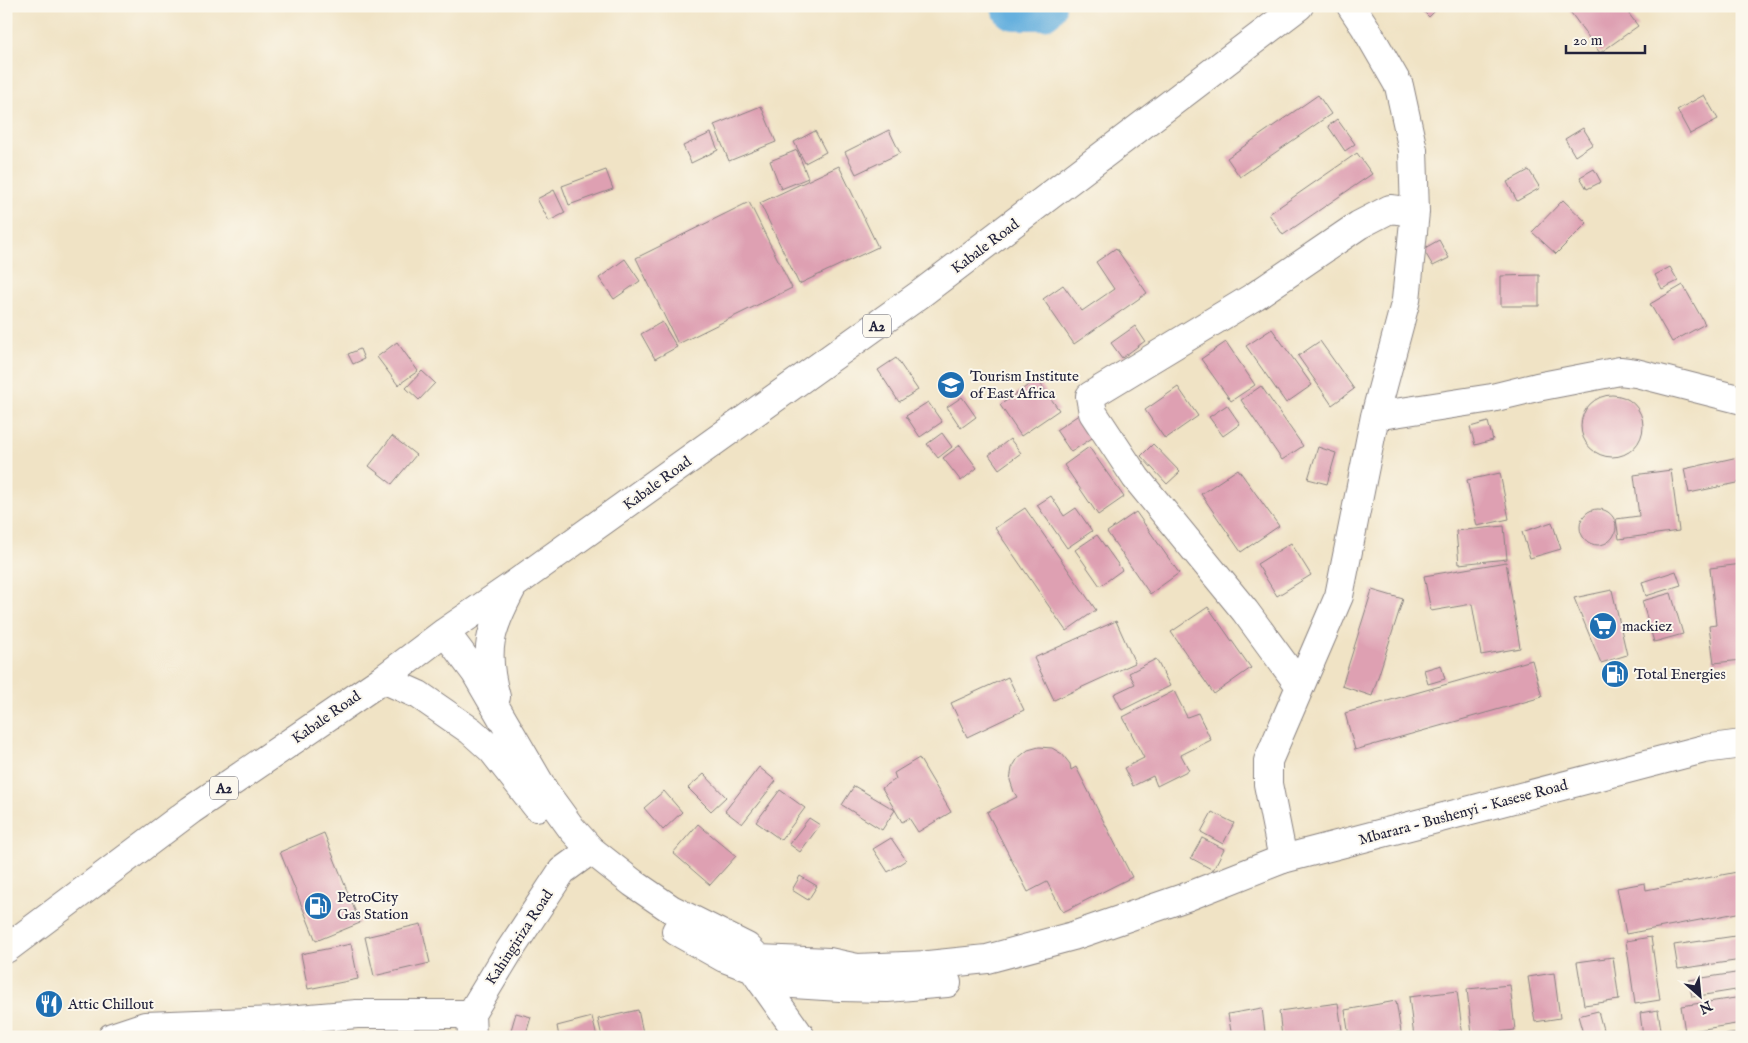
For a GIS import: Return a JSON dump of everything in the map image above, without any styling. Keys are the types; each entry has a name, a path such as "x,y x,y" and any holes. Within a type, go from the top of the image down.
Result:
{"main road":[{"name":"Kabale Road","path":"6,949 192,810 383,679 445,632 920,295 1299,6"},
{"path":"1283,859 1268,784 1268,761 1339,596 1375,416 1406,300 1415,212 1412,150 1399,86 1351,6"},
{"path":"1300,686 1245,611 1136,478 1093,413 1090,396 1255,296 1360,224 1390,209 1415,212"},
{"path":"1375,416 1492,398 1537,386 1620,371 1636,373 1742,400"},
{"path":"501,718 490,666 491,633 512,586"},
{"path":"445,632 475,672 545,792 572,829 609,888 660,923 724,958 753,969 761,970 778,1007 801,1037"},
{"path":"383,679 419,695 471,731 492,750 529,798 586,854"},
{"name":"Mbarara - Bushenyi - Kasese Road","path":"761,970 840,987 887,988 949,982 1010,971 1064,954 1112,935 1190,896 1283,859 1704,749 1742,744"},
{"name":"Kahingiriza Road","path":"471,1025 508,953 562,871 586,854"},
{"path":"112,1037 145,1026 276,1022 356,1014 471,1025"}],"building":[{"path":"1418,6 1440,6 1429,17"},
{"path":"1566,6 1623,6 1638,26 1600,53"},
{"path":"1318,95 1331,114 1240,177 1227,158"},
{"path":"1704,95 1718,119 1690,134 1677,110"},
{"path":"761,106 776,142 729,161 714,125"},
{"path":"1337,119 1355,144 1345,151 1328,126"},
{"path":"1583,128 1593,144 1575,156 1565,139"},
{"path":"889,130 900,153 856,174 845,152"},
{"path":"815,131 826,152 805,163 794,142"},
{"path":"711,133 718,150 691,163 683,146"},
{"path":"797,150 808,178 781,189 770,161"},
{"path":"1357,153 1372,174 1283,235 1269,214"},
{"path":"839,166 878,247 799,284 760,203"},
{"path":"1594,169 1601,182 1587,189 1580,177"},
{"path":"606,170 613,189 569,205 562,186"},
{"path":"1529,170 1540,188 1517,201 1507,182"},
{"path":"554,190 565,213 549,221 537,199"},
{"path":"1563,200 1587,223 1556,254 1532,232"},
{"path":"749,202 792,288 678,344 636,258"},
{"path":"1439,240 1449,258 1433,266 1423,249"},
{"path":"1116,248 1147,293 1074,344 1043,299 1063,285 1082,311 1114,289 1096,262"},
{"path":"625,259 640,281 614,299 599,278"},
{"path":"1670,267 1678,281 1662,289 1655,275"},
{"path":"1539,275 1539,306 1501,306 1501,276"},
{"path":"1683,285 1705,324 1672,342 1650,304"},
{"path":"662,322 677,347 655,359 641,334"},
{"path":"1135,326 1145,341 1122,358 1111,343"},
{"path":"1272,329 1312,385 1286,403 1246,346"},
{"path":"1320,341 1354,389 1332,405 1298,356"},
{"path":"397,342 418,371 398,385 377,357"},
{"path":"1226,342 1255,385 1231,401 1201,359"},
{"path":"360,349 364,359 353,364 348,354"},
{"path":"896,358 918,390 899,402 878,370"},
{"path":"422,371 435,383 419,400 406,388"},
{"path":"1037,379 1059,410 1021,436 1000,405"},
{"path":"1261,386 1303,446 1282,460 1241,400"},
{"path":"1178,387 1198,416 1165,439 1145,410"},
{"path":"1612,395 1629,400 1634,404 1638,409 1643,426 1638,443 1634,448 1629,452 1612,457 1595,452 1590,448 1586,443 1581,426 1586,409 1590,404 1595,400"},
{"path":"962,397 976,417 961,428 947,407"},
{"path":"928,402 942,422 920,437 906,416"},
{"path":"1227,405 1240,424 1223,436 1209,417"},
{"path":"1083,412 1098,434 1071,452 1056,430"},
{"path":"1488,422 1493,440 1475,445 1470,427"},
{"path":"942,433 952,447 938,458 927,444"},
{"path":"392,436 416,455 392,484 369,466"},
{"path":"1010,439 1021,453 999,469 989,455"},
{"path":"1153,444 1180,472 1167,484 1141,456"},
{"path":"960,445 977,468 961,481 943,458"},
{"path":"1089,447 1124,497 1098,515 1064,465"},
{"path":"1318,447 1336,453 1327,484 1308,479"},
{"path":"1738,457 1742,482 1689,493 1684,469"},
{"path":"1238,469 1279,526 1241,552 1201,494"},
{"path":"1671,470 1679,531 1619,539 1616,519 1639,516 1634,475"},
{"path":"1500,473 1509,519 1477,526 1467,480"},
{"path":"1051,496 1064,516 1076,508 1092,531 1067,548 1037,505"},
{"path":"1025,508 1096,610 1066,631 995,528"},
{"path":"1598,509 1605,510 1611,514 1615,520 1615,534 1611,540 1605,544 1598,545 1591,544 1585,540 1581,534 1580,527 1581,520 1585,514 1591,510"},
{"path":"1136,512 1179,573 1150,594 1107,532"},
{"path":"1552,522 1561,549 1530,558 1522,532"},
{"path":"1504,526 1507,559 1459,564 1456,531"},
{"path":"1097,535 1122,570 1100,586 1075,550"},
{"path":"1291,543 1311,575 1277,596 1257,564"},
{"path":"1506,562 1520,648 1481,655 1472,604 1431,611 1424,576"},
{"path":"1742,564 1742,660 1714,663 1709,626 1716,625 1710,568"},
{"path":"1676,571 1681,585 1646,596 1642,582"},
{"path":"1372,590 1403,599 1372,696 1342,686"},
{"name":"mackiez","path":"1612,590 1627,655 1601,663 1574,598"},
{"path":"1671,593 1683,634 1654,642 1642,601"},
{"path":"1208,607 1251,668 1214,694 1171,632"},
{"path":"1116,621 1135,663 1054,700 1034,658"},
{"path":"1156,659 1170,686 1122,710 1114,694 1135,684 1129,673"},
{"path":"1532,660 1542,697 1355,750 1345,713"},
{"path":"1441,665 1445,679 1428,684 1424,670"},
{"path":"1008,677 1024,710 967,737 951,703"},
{"path":"1174,691 1187,717 1198,713 1211,740 1181,755 1189,770 1157,786 1153,776 1133,786 1124,768 1144,758 1123,717"},
{"path":"1039,747 1052,748 1062,754 1070,764 1071,770 1076,767 1132,877 1063,912 1047,882 1028,892 987,812 1017,797 1010,780 1012,768 1018,758 1028,750"},
{"path":"919,758 951,812 918,832 909,818 902,822 882,788 896,779 894,773"},
{"path":"759,767 776,781 742,824 725,811"},
{"path":"704,774 726,797 711,811 688,788"},
{"path":"854,786 895,810 882,830 842,805"},
{"path":"780,790 805,808 781,840 756,822"},
{"path":"664,791 682,812 663,830 644,808"},
{"path":"1212,812 1234,823 1223,844 1201,832"},
{"path":"809,818 820,825 800,852 789,844"},
{"path":"698,824 736,856 710,885 673,853"},
{"path":"324,833 360,923 316,941 280,852"},
{"path":"891,838 906,860 888,872 873,849"},
{"path":"1202,838 1224,849 1213,870 1191,858"},
{"path":"1742,871 1742,912 1626,934 1617,888 1645,883 1646,890"},
{"path":"800,876 817,886 808,900 792,890"},
{"path":"421,924 430,963 374,976 365,937"},
{"path":"1742,935 1742,960 1678,969 1674,945"},
{"path":"1651,937 1660,1000 1635,1004 1626,941"},
{"path":"351,944 358,979 308,989 301,954"},
{"path":"1613,957 1619,1000 1584,1005 1577,962"},
{"path":"1742,972 1742,989 1692,997 1689,980"},
{"path":"1554,973 1560,1018 1535,1022 1528,977"},
{"path":"1510,985 1515,1030 1472,1035 1467,989"},
{"path":"1457,991 1463,1037 1414,1037 1409,997"},
{"path":"1742,997 1742,1023 1685,1032 1681,1006"},
{"path":"1396,1001 1401,1032 1371,1037 1349,1037 1345,1010"},
{"path":"1338,1003 1343,1037 1282,1037 1279,1011"},
{"path":"1262,1008 1265,1032 1232,1037 1228,1014"},
{"path":"638,1010 644,1037 602,1037 598,1019"},
{"path":"1658,1010 1662,1037 1643,1037 1640,1013"},
{"path":"1598,1011 1605,1037 1584,1037 1578,1016"},
{"path":"516,1013 531,1017 525,1037 509,1037"},
{"path":"592,1017 597,1037 559,1037 557,1026"},
{"path":"1742,1032 1742,1037 1718,1037 1718,1036"},
{"path":"409,1033 409,1037 381,1037 381,1035"}],"waterway":[{"path":"1015,6 1042,6"}],"place":[{"name":"Tourism Institute of East Africa","path":"951,385"},
{"name":"mackiez","path":"1603,626"},
{"name":"Total Energies","path":"1615,674"},
{"name":"PetroCity Gas Station","path":"318,906"},
{"name":"Attic Chillout","path":"49,1004"}]}
